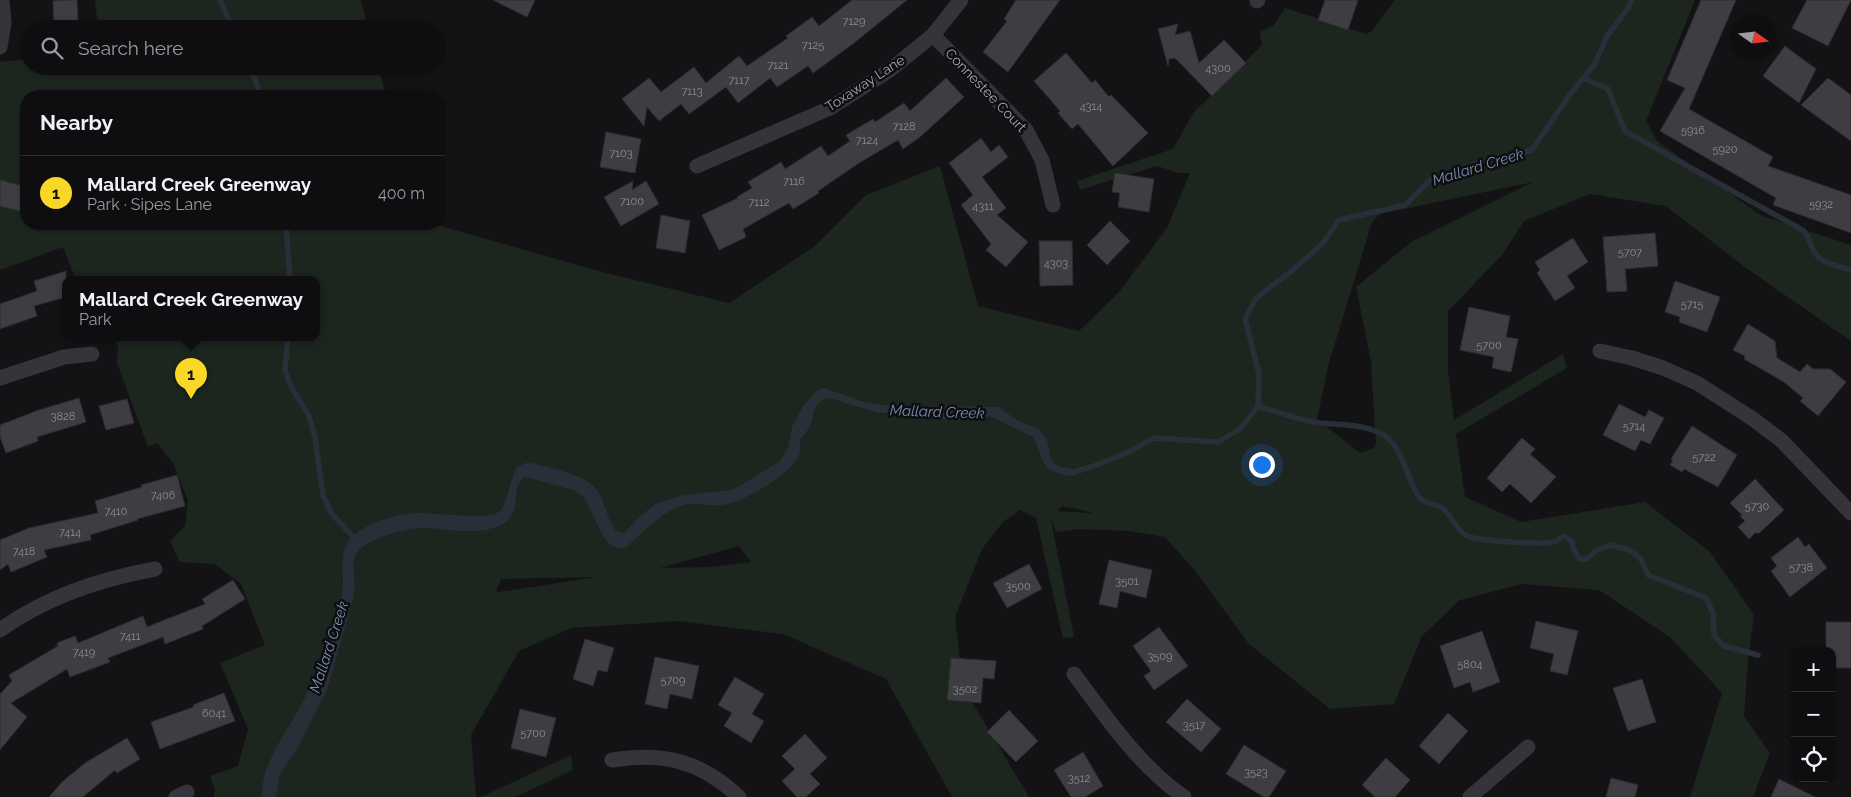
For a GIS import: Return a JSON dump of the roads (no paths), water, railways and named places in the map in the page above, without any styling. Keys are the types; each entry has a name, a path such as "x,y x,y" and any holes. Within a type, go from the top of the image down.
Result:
{"street":[{"path":"0,47 3,40 4,23 2,0"},
{"name":"Toxaway Lane","path":"697,166 830,108 890,70 933,35 961,0"},
{"name":"Connestee Court","path":"933,35 1026,130 1042,160 1053,205"},
{"path":"1600,351 1632,358 1663,368 1697,383 1753,419 1782,441 1851,513"},
{"path":"0,378 64,357 92,354"},
{"path":"0,630 32,610 65,594 111,578 155,569"},
{"path":"1074,674 1128,745 1148,766 1184,797"},
{"path":"1470,797 1528,747"},
{"path":"612,760 643,757 671,759 690,763 724,782 739,797"}],"water":[{"path":"824,388 864,402 881,405 997,407 1041,432 1046,437 1051,459 1062,467 1072,469 1071,476 1060,474 1047,468 1033,437 990,416 955,420 876,412 829,398 819,402 817,405 810,426 800,440 799,455 794,463 776,479 754,493 731,503 722,505 687,504 673,509 654,522 625,548 617,548 604,537 588,503 578,493 525,477 520,481 512,514 501,525 482,531 432,528 405,530 371,541 358,551 354,563 354,596 327,690 300,744 279,775 276,797 262,797 265,773 270,761 304,699 324,656 341,600 343,560 346,545 358,532 380,521 404,514 485,516 499,512 505,503 517,467 526,463 532,463 567,472 592,484 600,495 615,530 621,533 625,532 639,517 657,503 683,495 731,490 780,461 788,448 792,427 802,408 811,396 819,389"}],"waterway":[{"path":"220,0 229,20"},
{"name":"Mallard Creek","path":"1066,472 1071,473 1091,467 1129,452 1154,438 1218,442 1240,429 1258,406 1259,374 1245,319 1256,298 1294,269 1323,243 1339,220 1405,205 1431,179 1482,162 1532,150 1571,93 1595,64 1607,36 1629,7 1631,0"},
{"path":"253,75 259,90"},
{"path":"1583,78 1608,89 1625,131 1804,231 1818,257 1831,264 1851,270"},
{"path":"286,230 290,276"},
{"path":"288,341 285,370 290,385 309,416 315,438 323,496 332,514 357,541"},
{"path":"1258,406 1304,420 1358,426 1380,433 1388,438 1399,453 1419,497 1442,508 1467,536 1496,541 1538,543 1554,542 1564,536 1572,542 1574,550 1580,559 1587,559 1595,551 1610,545 1630,550 1641,559 1648,575 1706,598 1713,613 1714,635 1724,646 1758,655"}],"place":[{"name":"Mallard Creek Greenway","path":"191,399"}]}
